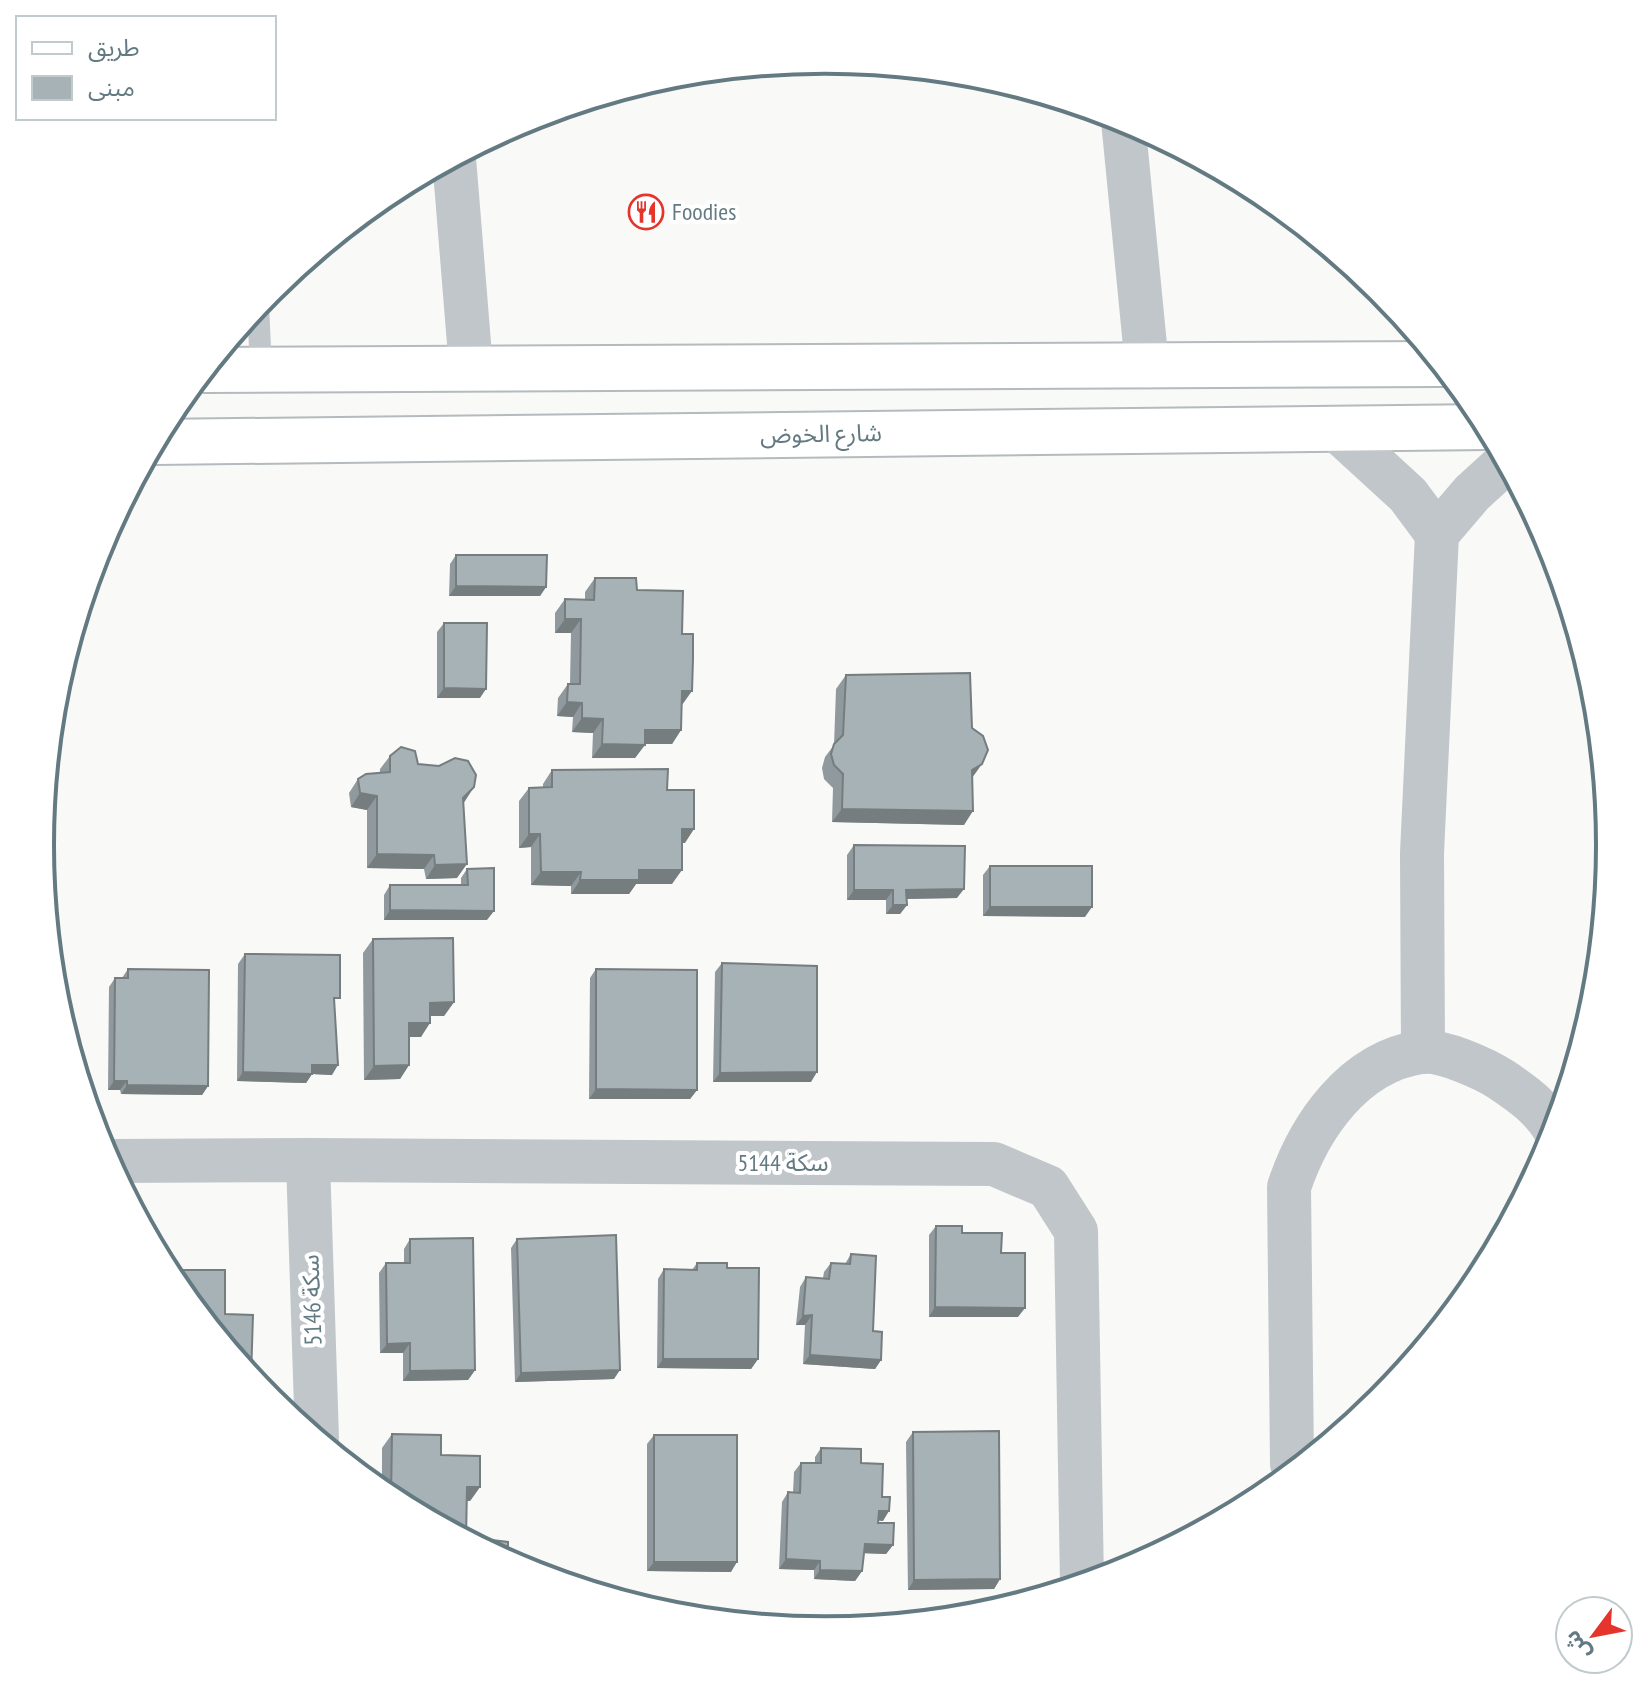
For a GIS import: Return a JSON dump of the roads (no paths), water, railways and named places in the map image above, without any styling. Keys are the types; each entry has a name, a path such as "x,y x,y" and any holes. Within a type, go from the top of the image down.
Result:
{"main road":[{"path":"218,370 1427,364"},
{"name":"شارع الخوض","path":"168,442 1472,427"}],"street":[{"path":"1124,135 1147,366"},
{"path":"455,170 471,368"},
{"path":"1336,429 1408,495 1437,534"},
{"path":"1423,1052 1422,853 1437,534 1472,493 1498,469"},
{"path":"1296,1456 1289,1187 1301,1150 1332,1105 1376,1068 1423,1052 1483,1068 1536,1102 1546,1117"},
{"name":"سكة 5146","path":"308,1160 317,1425"},
{"name":"سكة 5144","path":"122,1161 994,1164 1048,1187 1076,1231 1082,1573"}],"lane":[{"path":"259,322 261,369"}],"place":[{"name":"Foodies","path":"646,212"}]}
